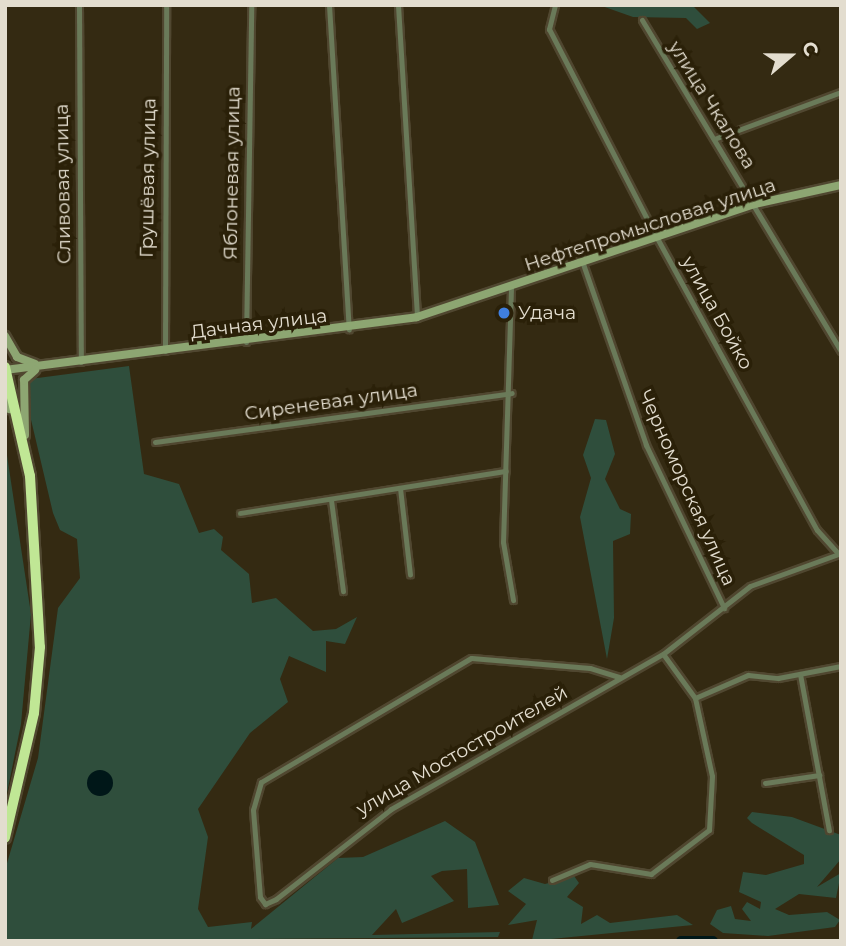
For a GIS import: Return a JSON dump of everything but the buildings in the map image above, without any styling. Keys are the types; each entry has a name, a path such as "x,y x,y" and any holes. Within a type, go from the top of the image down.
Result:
{"highway":[{"path":"5,838 27,753 40,647 30,475 6,369"}],"main road":[{"name":"Нефтепромысловая улица","path":"511,288 582,261 755,204 841,185"},
{"name":"Дачная улица","path":"6,369 51,366 349,328 417,317 511,288"},
{"path":"5,337 17,357 51,366"},
{"path":"30,475 24,380 30,372 51,366"},
{"path":"5,393 30,475"}],"street":[{"name":"Сливовая улица","path":"79,5 81,362"},
{"name":"Грушёвая улица","path":"165,351 166,5"},
{"name":"Яблоневая улица","path":"246,342 251,5"},
{"path":"329,5 349,328"},
{"path":"398,5 417,317"},
{"name":"улица Бойко","path":"555,5 549,29 657,238 817,530 839,553"},
{"name":"улица Чкалова","path":"642,20 841,351"},
{"path":"713,139 841,92"},
{"name":"Черноморская улица","path":"582,261 646,445 724,608"},
{"path":"511,288 512,393 503,542 513,600"},
{"name":"Сиреневая улица","path":"155,442 512,393"},
{"path":"240,513 506,471"},
{"path":"400,488 410,574"},
{"path":"331,500 343,591"},
{"path":"620,677 663,654 769,577 839,553"},
{"path":"552,880 590,864 651,874 709,830 712,776 695,698 663,654"},
{"name":"улица Мостостроителей","path":"471,658 590,668 620,677 391,809 276,899 265,904 260,897 253,810 261,782 471,658"},
{"path":"695,698 748,675 800,674 841,666"},
{"path":"800,674 829,830"},
{"path":"765,783 819,775"}],"green space":[{"path":"599,5 692,5 710,23 697,29 686,18 633,17"},
{"path":"129,366 144,474 179,484 199,533 214,529 223,537 221,550 249,574 252,603 276,598 313,631 336,629 357,617 345,644 326,641 326,672 289,656 280,679 288,702 250,733 198,809 208,837 198,909 208,927 252,922 251,929 338,858 363,857 445,821 475,842 499,905 468,908 467,869 442,871 431,876 454,901 402,923 396,909 372,935 500,932 498,937 5,941 5,870 38,758 58,608 80,578 77,539 60,530 53,513 24,390 30,379"},
{"path":"595,419 606,420 615,454 605,479 620,509 631,514 630,534 613,541 614,618 607,659 580,517 591,478 583,455"},
{"path":"5,442 31,614 21,724 5,803"},
{"path":"752,812 792,817 841,835 841,859 817,887 841,873 836,898 799,894 775,909 789,915 827,912 840,920 835,927 768,936 723,933 710,924 717,910 731,906 735,919 751,921 742,909 747,902 760,909 761,902 739,892 743,872 766,875 804,864 804,855 747,818"},
{"path":"574,876 579,883 567,897 583,907 581,924 597,915 610,923 677,915 693,925 532,940 537,920 508,925 526,904 508,891 524,878 545,884"}],"shaded area":[{"path":"100,770 109,774 113,783 109,792 100,796 91,792 87,783 91,774"}],"waterway":[{"path":"681,941 713,941"}],"place":[{"name":"Удача","path":"504,313"}]}
